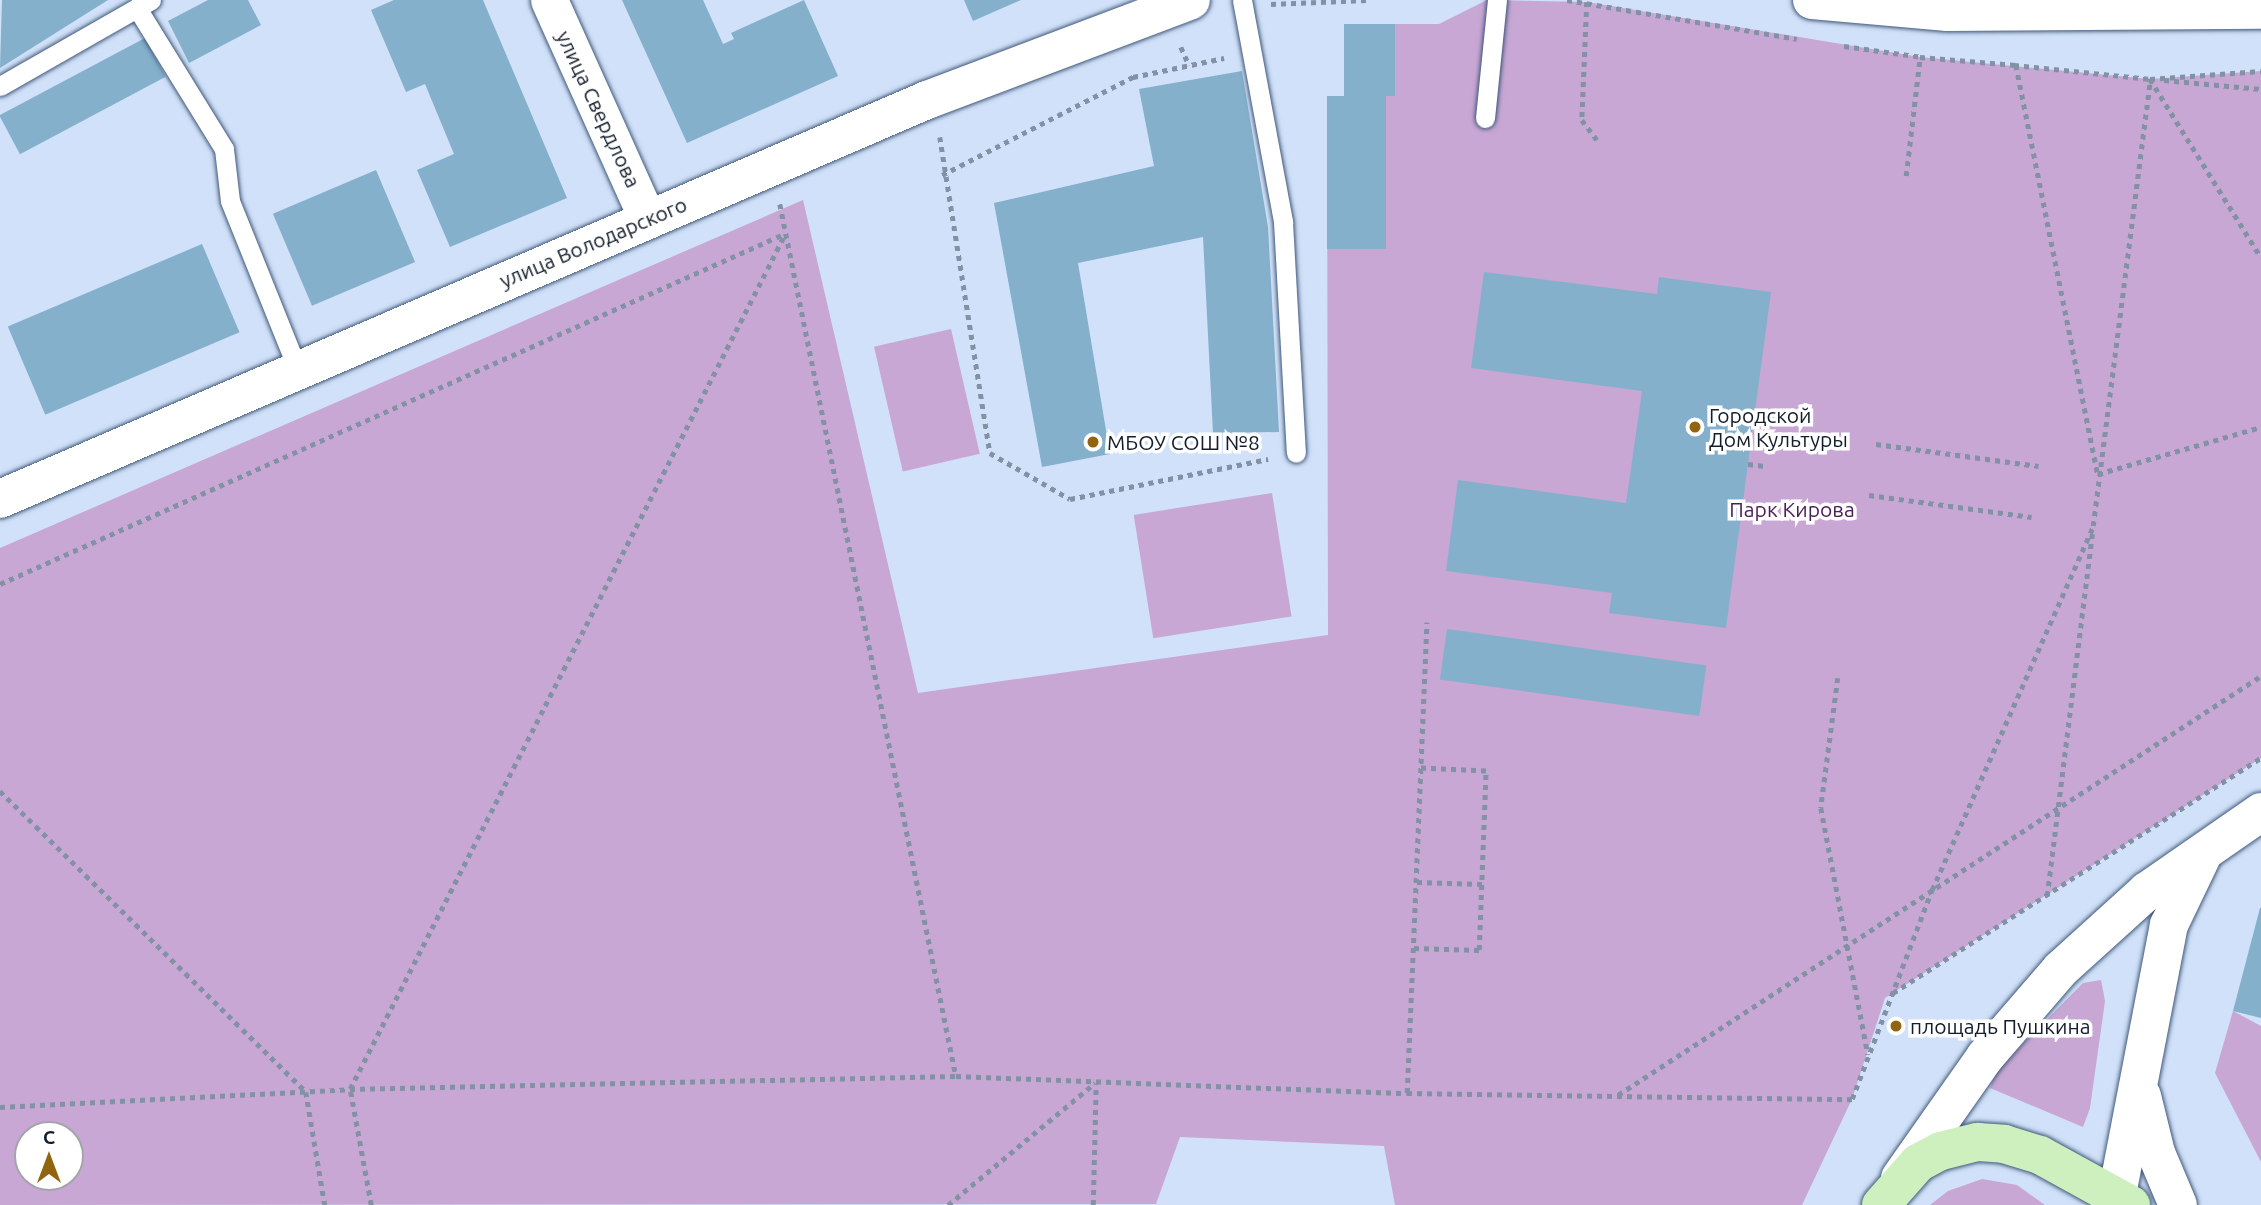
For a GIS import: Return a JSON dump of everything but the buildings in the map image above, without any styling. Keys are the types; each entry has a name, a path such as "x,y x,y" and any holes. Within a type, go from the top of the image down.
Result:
{"main road":[{"path":"1886,1198 1929,1156 1965,1144 2004,1144 2051,1161 2113,1203"}],"street":[{"name":"улица Свердлова","path":"549,0 647,218"},
{"name":"улица Володарского","path":"0,499 647,218 927,100 1191,0"},
{"path":"1812,0 1947,12 2121,4 2261,10"},
{"path":"1886,1198 1985,1057 2043,988 2117,916 2209,845 2261,812"},
{"path":"2113,1203 2169,925 2209,845"},
{"path":"2139,1083 2152,1142 2178,1205"}],"lane":[{"path":"1242,0 1283,222 1296,453"},
{"path":"1485,118 1497,0"},
{"path":"0,86 144,4 224,149 230,201 298,370"}],"path":[{"path":"1587,2 1582,120 1597,140"},
{"path":"1252,52 1133,77 942,175 989,453 1070,499 1296,453"},
{"path":"1906,176 1920,57 2016,65 2098,474"},
{"path":"2150,79 2261,89"},
{"path":"2150,79 2261,257"},
{"path":"2047,895 2098,474 2150,79"},
{"path":"781,209 956,1076"},
{"path":"0,584 785,234"},
{"path":"371,1205 350,1089 785,234"},
{"path":"2098,474 2261,427"},
{"path":"1876,444 2039,466"},
{"path":"1748,464 1765,466"},
{"path":"1870,495 2032,517"},
{"path":"0,1107 350,1089 956,1076 1408,1093 1852,1099 1932,890 2093,526"},
{"path":"1408,1093 1427,622"},
{"path":"1617,1095 1846,943 2057,810 2261,676"},
{"path":"1838,678 1821,808 1868,1056"},
{"path":"1892,993 2261,758"},
{"path":"1414,948 1479,950 1486,771 1420,768"},
{"path":"0,791 306,1092 325,1205"},
{"path":"1416,882 1482,884"},
{"path":"948,1205 1096,1083"},
{"path":"1093,1205 1096,1083"}],"green space":[{"name":"Парк Кирова","path":"1487,0 1587,2 1920,57 2150,79 2261,71 2261,758 1885,998 1852,1099 1802,1205 1395,1205 1384,1146 1180,1137 1156,1204 0,1205 0,548 803,200 918,693 1328,635 1327,96 1395,96 1395,24 1439,24"},
{"path":"951,329 980,454 903,471 874,347"},
{"path":"1272,493 1292,616 1153,638 1134,515"},
{"path":"2101,980 2105,1001 2090,1108 2083,1127 1990,1088 1997,1070 2083,983"},
{"path":"2233,1011 2261,1026 2261,1162 2215,1073"},
{"path":"1982,1179 2017,1185 2045,1205 1930,1205 1948,1191"}],"place":[{"name":"Городской Дом Культуры","path":"1695,427"},
{"name":"МБОУ СОШ №8","path":"1093,442"},
{"name":"площадь Пушкина","path":"1896,1026"}]}
